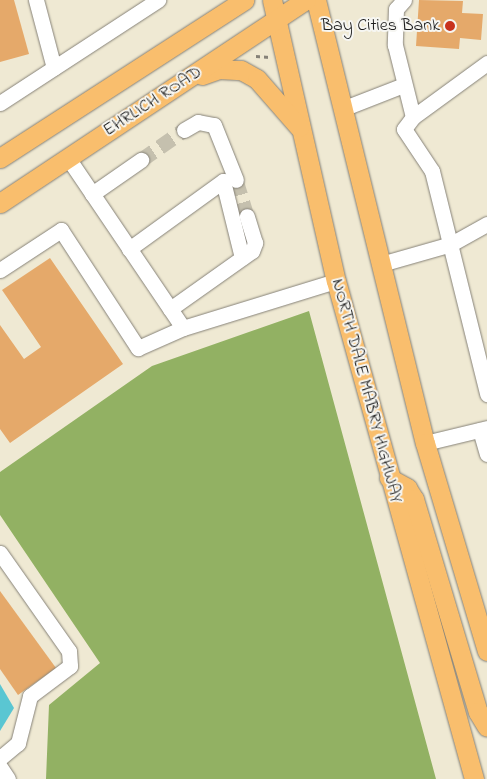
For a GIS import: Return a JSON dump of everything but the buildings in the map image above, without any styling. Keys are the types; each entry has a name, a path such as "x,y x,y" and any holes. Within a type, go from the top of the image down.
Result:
{"main road":[{"name":"EHRLICH ROAD","path":"0,158 230,6 244,0"},
{"name":"NORTH DALE MABRY HIGHWAY","path":"272,0 336,281 389,478 474,779"},
{"name":"EHRLICH ROAD","path":"0,203 306,0"},
{"path":"316,0 425,443 487,651"},
{"path":"184,81 220,69 241,70 277,97 304,134"},
{"path":"389,478 407,488 414,499 478,712 487,727"}],"street":[{"path":"36,0 54,68"},
{"path":"0,103 158,0"},
{"path":"404,0 396,9 394,46 401,86 412,116"},
{"path":"487,63 412,116 404,130 432,171 487,394"},
{"path":"342,110 401,86"},
{"path":"184,130 198,122 214,126 236,180"},
{"path":"68,158 183,328"},
{"path":"92,194 141,160"},
{"path":"129,249 223,181 242,258"},
{"path":"170,309 242,258 255,243 246,216"},
{"path":"381,264 451,244 487,224"},
{"path":"0,270 61,230 138,348 183,328 336,281"},
{"path":"425,443 484,429 487,454"},
{"path":"0,553 69,651 70,666 30,696 18,743 0,758"},
{"path":"0,767 8,779"}],"path":[{"path":"254,52 256,66"},
{"path":"256,56 271,57"}],"green space":[{"path":"309,311 436,779 46,779 49,705 100,663 0,515 0,472 152,366"}],"water":[{"path":"0,684 14,708 0,731"}],"tunnel":[{"path":"141,160 184,130"},
{"path":"236,180 247,216"}],"place":[{"name":"Bay Cities Bank","path":"450,26"}]}
